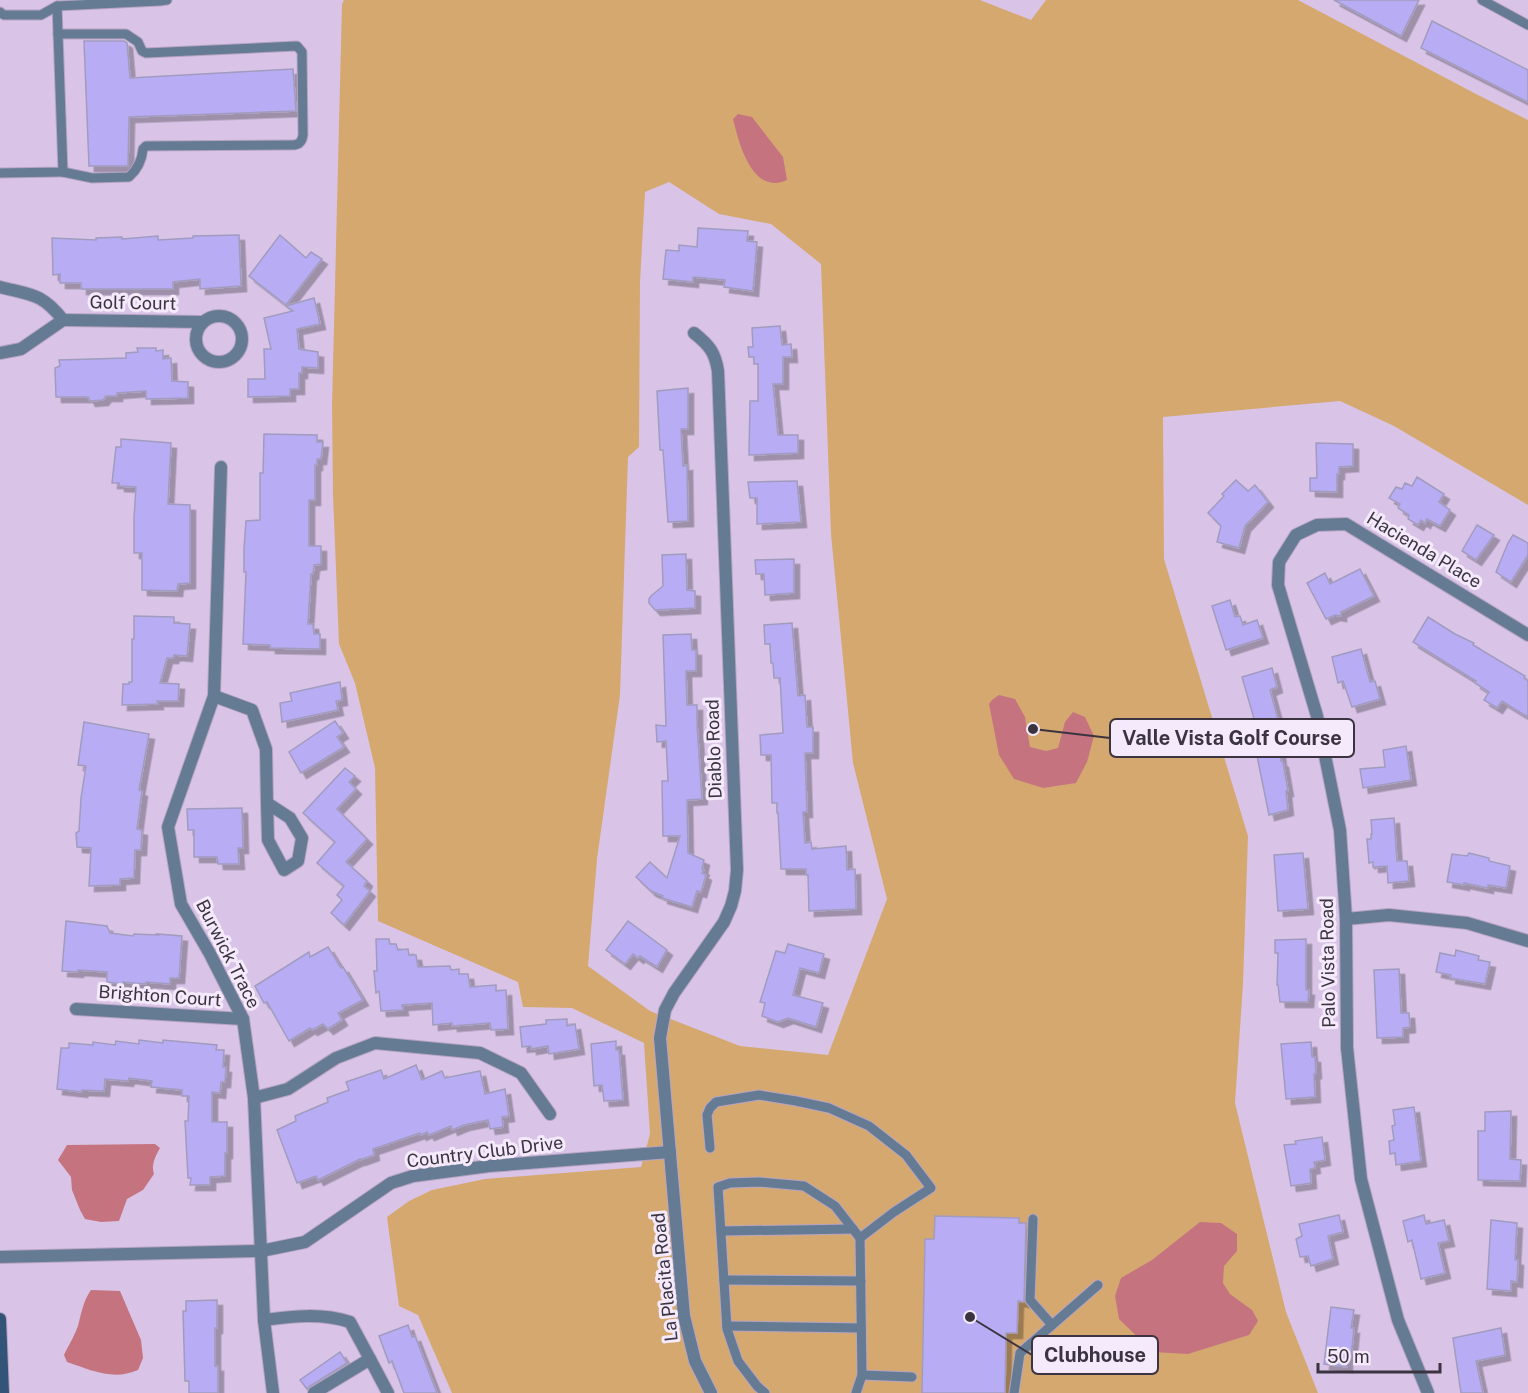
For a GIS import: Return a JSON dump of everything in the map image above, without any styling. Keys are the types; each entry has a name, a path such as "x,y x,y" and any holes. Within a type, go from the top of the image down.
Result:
{"main road":[{"path":"0,1319 3,1393"}],"street":[{"path":"0,287 38,297 52,306 63,320 21,349 0,353"},
{"name":"Golf Court","path":"63,320 203,322"},
{"name":"Diablo Road","path":"670,1152 660,1038 665,1010 674,993 724,922 735,891 737,870 718,371 716,357 706,343 694,333"},
{"name":"Burwick Trace","path":"221,467 214,696 168,827 181,904 243,1019 254,1098 264,1320 273,1393"},
{"name":"Hacienda Place","path":"1296,535 1317,525 1346,524 1528,634"},
{"name":"Palo Vista Road","path":"1296,535 1279,562 1278,585 1317,716 1340,830 1346,920 1347,1048 1360,1179 1398,1320 1428,1393"},
{"path":"214,696 252,710 266,748 267,803 268,840 284,870 298,861 302,838 290,818 267,803"},
{"path":"1346,920 1389,915 1467,923 1528,941"},
{"name":"Brighton Court","path":"76,1009 243,1019"},
{"path":"254,1098 288,1089 336,1058 375,1043 480,1053 521,1073 550,1114"},
{"name":"Country Club Drive","path":"0,1257 261,1251 305,1242 391,1183 413,1176 489,1166 670,1152"},
{"name":"La Placita Road","path":"670,1152 684,1316 695,1361 711,1393"},
{"path":"264,1320 318,1316 334,1317 350,1322 388,1393"},
{"path":"314,1393 370,1359"}],"lane":[{"path":"47,0 57,6"},
{"path":"0,12 4,15 40,15 57,6 167,0"},
{"path":"1482,0 1528,25"},
{"path":"57,6 63,172"},
{"path":"0,174 63,172 92,178 129,177 139,164 146,146 292,145 303,140 302,52 297,46 146,53 142,51 138,42 126,34 58,34"},
{"path":"710,1148 707,1115 710,1108 716,1102 759,1095 829,1108 869,1126 906,1155 932,1188 894,1212 860,1238"},
{"path":"765,1393 738,1361 727,1326 718,1187 730,1184 759,1182 804,1186 835,1206 860,1238 862,1375 856,1393"},
{"path":"1033,1219 1030,1300 1052,1326"},
{"path":"721,1232 853,1229"},
{"path":"724,1280 861,1281"},
{"path":"1014,1393 1020,1353 1098,1286"},
{"path":"727,1326 861,1328"},
{"path":"862,1375 912,1377"}],"shaded area":[{"path":"344,0 980,0 1031,20 1046,0 1298,0 1528,120 1528,505 1394,426 1340,401 1163,417 1164,559 1248,836 1243,984 1235,1103 1286,1312 1318,1393 452,1393 418,1315 399,1306 387,1217 409,1201 432,1190 485,1179 641,1167 650,1134 644,1043 572,1008 523,1007 518,982 378,921 375,768 355,683 339,644 333,495 332,406 342,4","holes":["669,182 719,214 771,224 821,264 831,534 853,763 887,899 828,1055 740,1046 650,1011 588,966 597,859 620,695 628,457 639,447 640,282 645,192"]},
{"path":"738,114 752,117 783,157 787,180 775,183 765,181 756,174 743,153 739,141 733,119"},
{"path":"999,695 1015,699 1025,717 1030,747 1046,751 1058,748 1065,722 1073,712 1085,717 1094,736 1087,762 1076,783 1043,788 1014,779 999,755 989,704"},
{"path":"155,1144 160,1148 153,1164 154,1174 143,1190 127,1199 119,1221 101,1222 85,1219 72,1190 71,1177 58,1160 67,1145"},
{"path":"1200,1222 1221,1223 1237,1234 1237,1251 1224,1266 1223,1283 1230,1294 1252,1310 1258,1321 1249,1335 1188,1354 1153,1352 1119,1319 1115,1296 1121,1278 1152,1260"},
{"path":"91,1290 120,1291 141,1340 143,1358 138,1370 120,1375 111,1374 93,1371 67,1362 64,1355 76,1331 85,1301"}],"building":[{"path":"1334,0 1419,0 1401,36"},
{"path":"1432,21 1528,70 1528,102 1421,48"},
{"path":"84,41 124,41 127,43 130,78 293,69 296,111 129,117 128,166 89,166"},
{"path":"698,228 748,231 747,241 757,242 753,291 724,287 725,280 693,277 693,282 663,279 666,250 679,251 679,245 697,247"},
{"path":"239,235 241,286 200,289 200,279 173,282 173,289 81,289 81,283 60,283 60,274 53,275 52,238 96,240 96,238 122,237 122,239 158,236 158,240 193,238 193,236"},
{"path":"280,235 306,258 311,252 322,259 286,305 249,276"},
{"path":"314,298 320,324 297,329 299,349 318,352 318,368 302,367 302,373 299,373 299,389 290,389 290,396 248,397 248,379 265,379 264,349 271,349 264,318 293,311 286,306"},
{"path":"780,326 782,345 791,344 792,357 783,357 783,384 773,384 778,435 798,435 798,453 749,455 750,401 758,401 758,364 754,364 754,357 749,357 748,347 753,347 752,328"},
{"path":"137,348 163,350 163,359 171,358 172,381 188,382 188,398 146,399 146,391 117,393 117,396 106,396 103,400 90,401 88,397 56,397 55,368 60,366 59,360 126,358 126,353 138,352"},
{"path":"688,388 688,429 681,429 683,466 687,465 688,521 668,522 663,450 660,450 657,391"},
{"path":"264,434 317,435 317,442 323,442 321,459 317,459 317,465 315,465 315,500 309,500 309,546 321,546 321,564 314,565 313,574 311,574 308,624 313,624 314,634 320,634 320,649 270,648 270,645 243,644 246,521 260,520 260,473 263,473"},
{"path":"121,439 171,443 168,504 190,505 190,583 178,584 177,591 142,590 142,553 134,553 136,487 119,486 119,483 112,483 116,447 121,447"},
{"path":"1316,443 1353,444 1353,466 1339,467 1337,492 1310,491 1310,478 1317,478"},
{"path":"1417,477 1444,494 1439,502 1450,510 1440,526 1427,519 1425,523 1421,520 1418,525 1408,519 1409,515 1398,508 1400,504 1389,498 1396,487 1402,489 1405,483 1412,486"},
{"path":"1236,480 1248,491 1255,485 1268,502 1245,526 1239,548 1217,542 1221,526 1208,513"},
{"path":"797,481 801,522 757,524 757,498 750,498 748,482"},
{"path":"1477,525 1494,535 1476,560 1462,551"},
{"path":"1513,535 1528,543 1528,555 1511,582 1496,572"},
{"path":"686,554 687,590 695,591 695,608 655,610 649,603 649,599 663,586 662,555"},
{"path":"794,559 794,593 765,595 764,574 756,574 755,560"},
{"path":"1360,569 1374,596 1341,612 1341,616 1335,615 1326,619 1307,583 1325,573 1330,584"},
{"path":"1230,600 1235,617 1240,616 1243,625 1257,620 1263,638 1226,650 1212,606"},
{"path":"134,616 174,617 174,623 190,624 187,656 174,655 173,658 167,658 160,683 179,684 178,701 122,705 123,684 132,682"},
{"path":"1428,617 1525,676 1524,678 1528,681 1528,717 1502,701 1497,708 1484,700 1489,692 1475,683 1476,681 1413,642"},
{"path":"792,623 798,696 805,695 807,727 813,727 813,753 805,753 807,812 803,812 805,843 811,842 812,849 846,846 847,870 855,869 856,909 809,911 806,869 781,869 777,803 772,803 771,755 761,755 760,735 783,733 780,678 774,678 770,644 765,644 764,625"},
{"path":"691,634 692,650 696,650 696,671 686,671 687,705 697,705 702,799 687,800 688,853 704,860 702,873 706,875 701,892 697,891 692,907 662,898 663,896 651,891 636,877 650,862 667,878 680,836 663,836 662,781 668,781 666,741 657,742 656,725 666,726 663,635"},
{"path":"1361,649 1370,682 1375,681 1380,699 1352,707 1343,681 1338,683 1332,657"},
{"path":"1272,668 1277,687 1270,690 1279,723 1257,729 1242,677"},
{"path":"340,682 342,700 336,701 338,710 282,722 280,703 292,701 290,693"},
{"path":"335,721 343,733 337,737 344,747 301,773 289,752"},
{"path":"84,722 149,734 139,790 142,791 137,829 142,830 141,850 135,850 134,878 120,879 120,885 89,886 91,848 77,847 76,833 79,831 86,766 78,765"},
{"path":"1406,746 1411,780 1363,788 1360,769 1385,767 1383,750"},
{"path":"1280,752 1288,791 1286,791 1288,810 1269,815 1257,756"},
{"path":"345,768 355,776 349,782 356,789 337,809 367,839 346,862 367,881 364,886 370,891 344,925 331,913 342,900 337,895 344,886 317,863 335,842 303,813"},
{"path":"242,808 243,848 238,848 239,864 218,864 217,857 194,857 194,830 188,830 187,809"},
{"path":"1394,818 1397,861 1407,861 1409,881 1388,883 1387,866 1373,867 1373,862 1369,863 1367,839 1371,839 1371,820"},
{"path":"1303,853 1308,909 1278,911 1274,855"},
{"path":"1469,853 1510,866 1506,888 1488,885 1488,888 1447,882 1452,854 1467,856"},
{"path":"66,921 107,926 110,933 133,936 134,934 157,934 182,936 179,978 170,978 170,984 123,982 123,984 107,982 107,972 62,971"},
{"path":"628,921 667,950 657,967 633,954 625,964 606,950"},
{"path":"376,939 389,939 390,944 396,944 398,950 408,949 409,955 416,955 418,967 450,966 451,970 459,969 459,974 468,974 470,987 496,985 496,991 506,990 508,1029 491,1030 490,1023 433,1025 432,1003 402,1005 403,1010 381,1011 379,991 376,993 374,971 377,971"},
{"path":"1306,939 1308,1002 1280,1002 1277,985 1278,953 1275,953 1275,940"},
{"path":"788,944 824,954 819,973 800,968 793,995 823,1003 816,1027 788,1018 778,1022 762,1016 765,1003 760,1002 776,951 785,953"},
{"path":"328,947 363,1000 338,1013 342,1020 328,1029 323,1024 312,1030 310,1028 289,1041 255,986 309,952 310,957"},
{"path":"1456,950 1479,956 1478,960 1490,962 1485,984 1450,978 1451,975 1436,972 1440,953 1455,956"},
{"path":"1399,969 1401,1013 1409,1013 1410,1027 1403,1028 1403,1037 1377,1038 1374,970"},
{"path":"567,1019 567,1026 575,1024 579,1049 549,1054 548,1046 531,1049 531,1046 522,1047 520,1027 546,1024 546,1020"},
{"path":"139,1040 217,1045 216,1050 224,1050 225,1082 221,1082 220,1093 212,1092 212,1122 227,1122 225,1176 210,1177 210,1185 190,1185 185,1121 188,1121 189,1096 182,1096 182,1090 151,1087 152,1081 129,1078 128,1081 105,1079 104,1091 82,1090 82,1092 57,1089 61,1048 69,1048 69,1043 93,1045 93,1042 115,1045 116,1041 139,1044"},
{"path":"616,1041 616,1050 619,1050 623,1100 604,1101 602,1085 594,1086 591,1044"},
{"path":"1311,1042 1312,1057 1315,1057 1315,1097 1286,1099 1281,1044"},
{"path":"416,1065 422,1080 442,1071 445,1078 480,1071 485,1094 505,1089 509,1116 502,1117 503,1127 490,1129 488,1120 452,1130 451,1126 429,1135 427,1132 421,1135 420,1133 373,1149 374,1155 360,1159 318,1180 316,1176 297,1183 277,1130 296,1121 295,1116 328,1102 327,1098 349,1090 346,1082 381,1070 384,1079"},
{"path":"1414,1107 1421,1161 1396,1165 1395,1153 1390,1154 1389,1141 1394,1140 1393,1110"},
{"path":"1511,1111 1510,1159 1521,1160 1520,1181 1478,1180 1478,1131 1485,1131 1485,1112"},
{"path":"1322,1137 1325,1160 1314,1162 1315,1168 1310,1169 1311,1183 1291,1186 1284,1145"},
{"path":"1339,1215 1343,1232 1328,1236 1333,1259 1311,1266 1308,1256 1300,1257 1296,1239 1302,1236 1299,1224"},
{"path":"1424,1215 1426,1224 1444,1220 1449,1241 1438,1243 1445,1273 1421,1279 1412,1240 1408,1242 1403,1221"},
{"path":"935,1216 1019,1218 1019,1223 1026,1223 1024,1302 1018,1301 1017,1333 1006,1333 1005,1393 922,1393 925,1239 934,1239"},
{"path":"1491,1220 1517,1223 1515,1260 1518,1260 1517,1282 1511,1281 1511,1291 1487,1289"},
{"path":"217,1300 215,1366 218,1366 218,1393 189,1393 189,1381 185,1381 183,1311 186,1311 186,1301"},
{"path":"1331,1307 1354,1310 1351,1328 1354,1328 1351,1357 1347,1356 1347,1367 1324,1364"},
{"path":"408,1325 412,1337 415,1336 437,1393 404,1393 392,1361 389,1363 379,1336"},
{"path":"1501,1328 1505,1355 1476,1361 1483,1393 1461,1393 1453,1338"},
{"path":"340,1352 347,1363 307,1389 300,1380"}],"place":[{"name":"Valle Vista Golf Course","path":"1033,729"},
{"name":"Clubhouse","path":"970,1317"}]}
